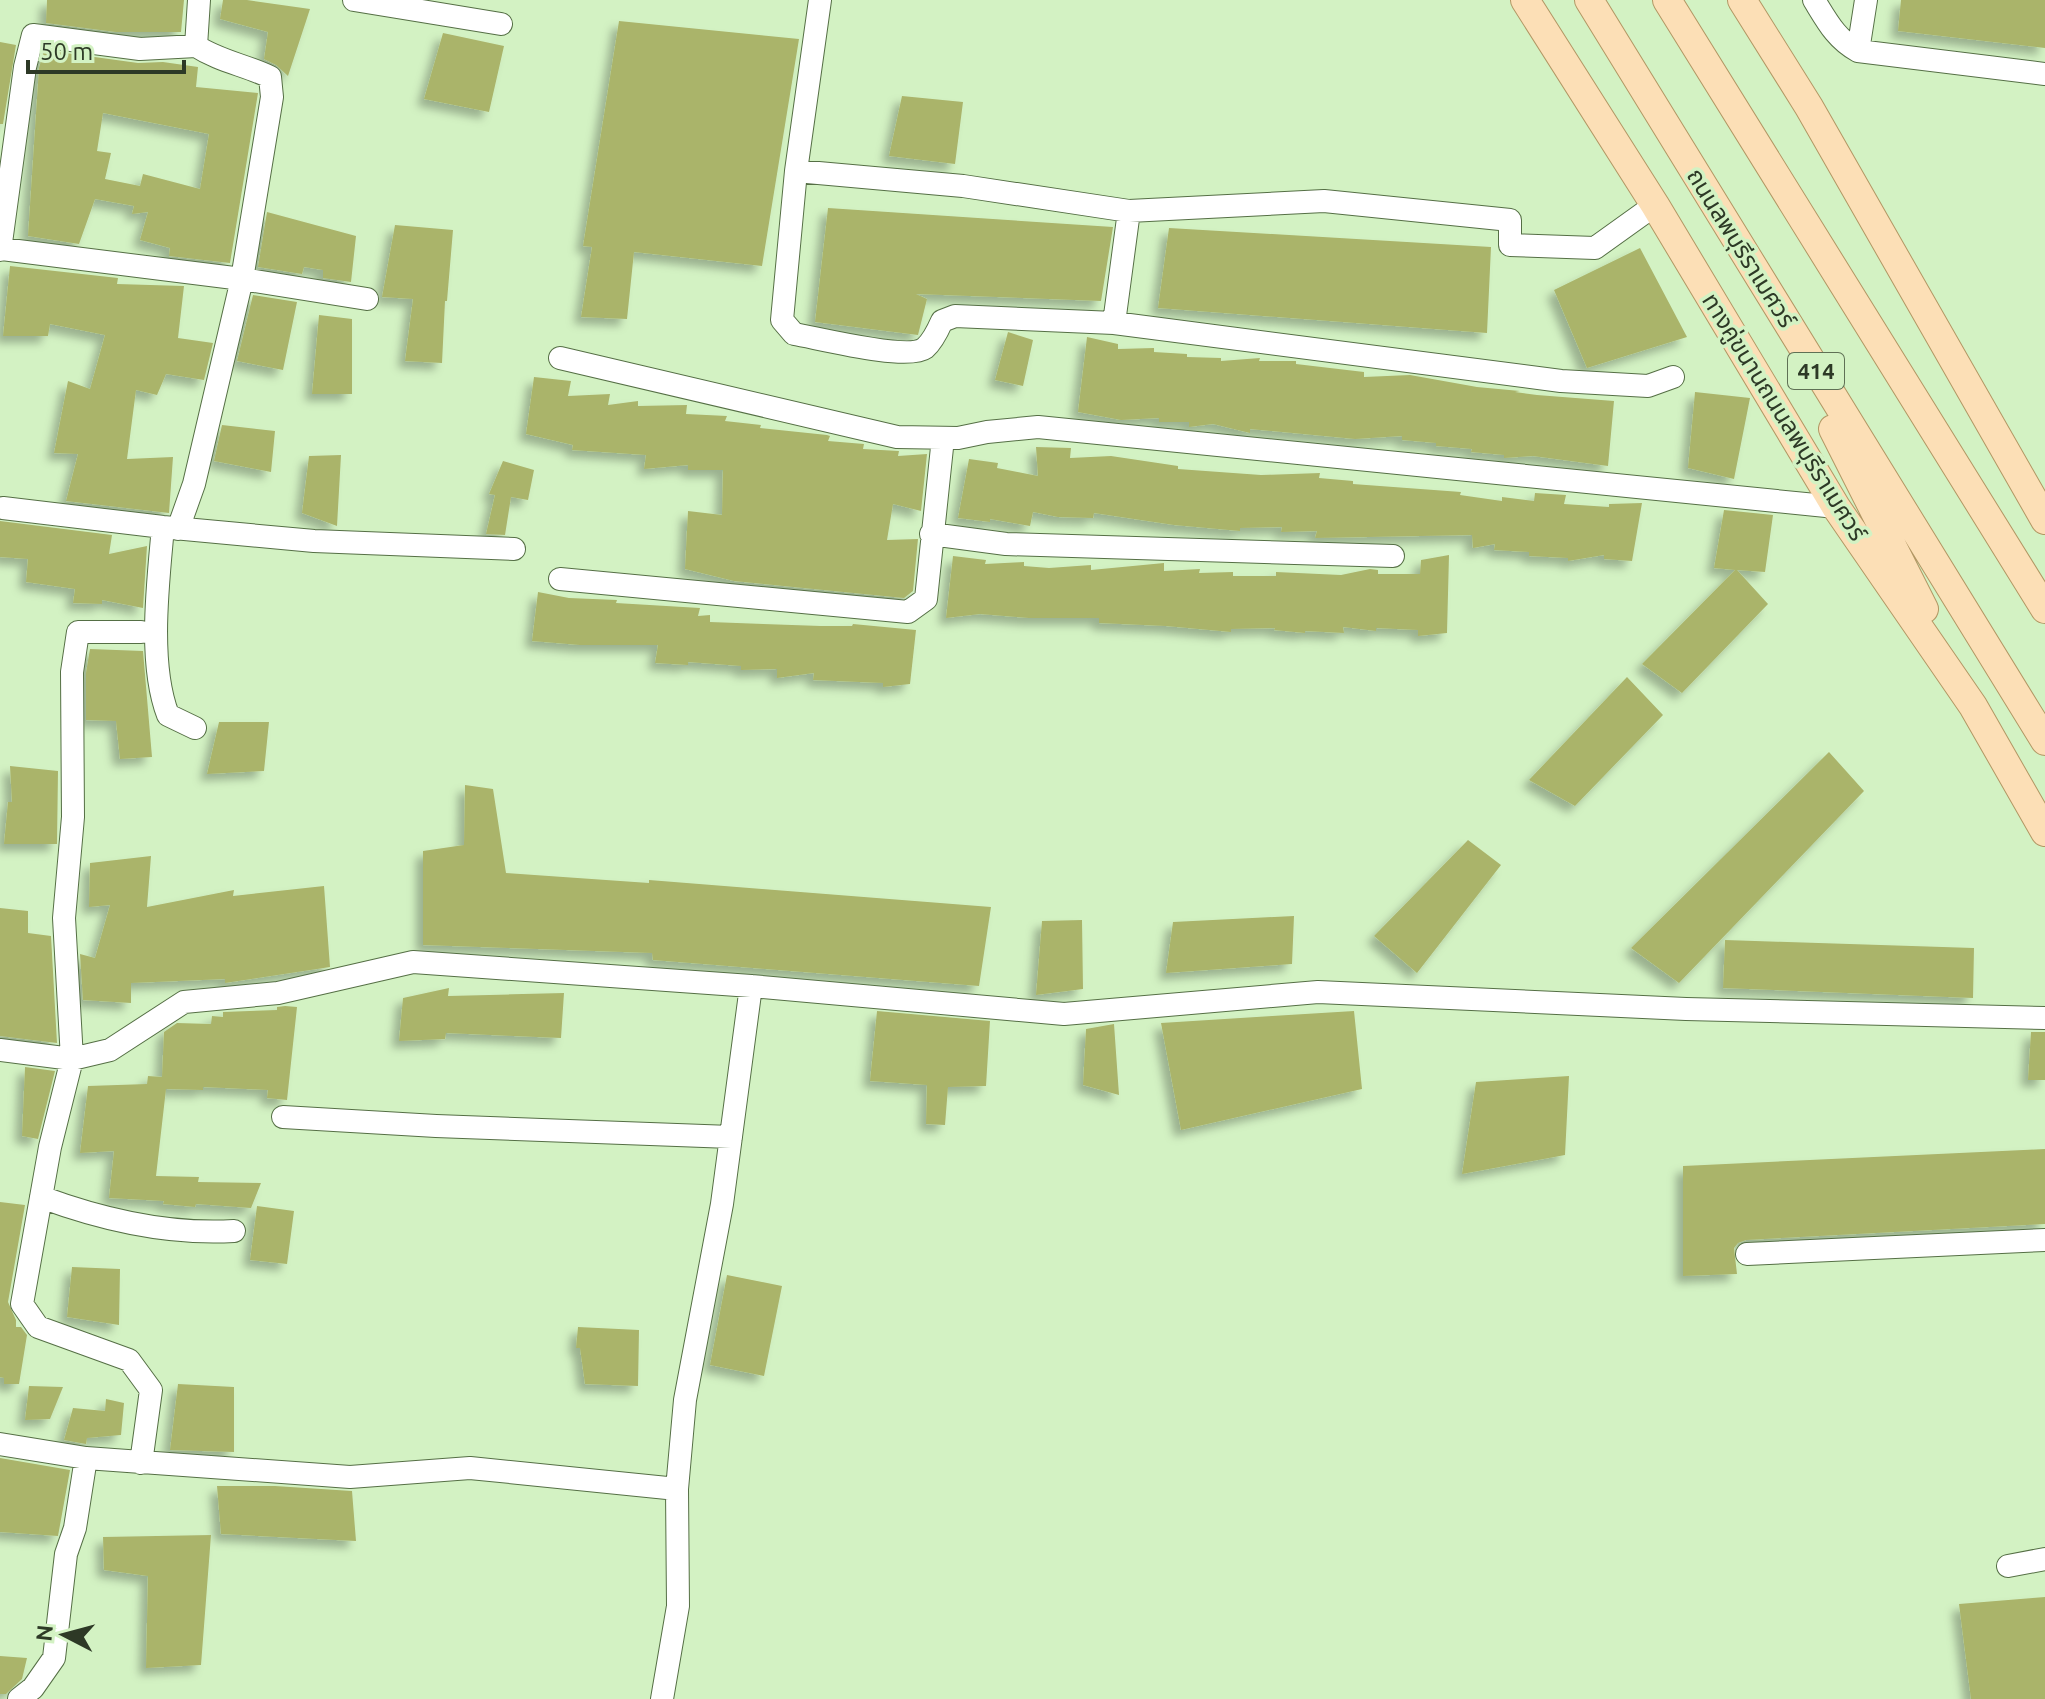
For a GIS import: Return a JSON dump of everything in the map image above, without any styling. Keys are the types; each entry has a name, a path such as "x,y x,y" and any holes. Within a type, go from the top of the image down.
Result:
{"main road":[{"name":"ทางคู่ขนานถนนลพบุรีราเมศวร์","path":"1525,0 1655,205 1836,507 1973,706 2045,832"},
{"name":"ถนนลพบุรีราเมศวร์","path":"1589,0 2045,741"},
{"name":"414","path":"1667,0 2045,609"},
{"path":"1742,0 1809,107 2045,520"},
{"path":"1743,253 1973,706"}],"street":[{"path":"196,46 199,0"},
{"path":"354,0 501,24"},
{"path":"820,0 796,171 782,320 794,334 903,354 924,349 942,321 955,316 1114,323 1561,381 1648,386 1673,377"},
{"path":"1814,0 1833,31 1844,43 1858,51 2045,74"},
{"path":"1858,51 1866,0"},
{"path":"195,728 168,715 163,701 156,616 170,528 194,484 242,279 272,97 270,77 214,58 196,46 140,49 33,35 5,177 1,250 242,279 367,299"},
{"path":"796,171 963,186 1129,211 1324,201 1510,220 1510,245 1595,248 1655,205"},
{"path":"1114,323 1129,211"},
{"path":"560,358 897,437 958,438 1038,427 1836,507"},
{"path":"560,579 908,612 926,599 943,438"},
{"path":"3,508 314,541 514,549"},
{"path":"931,534 1006,544 1393,556"},
{"path":"141,632 78,632 72,672 73,817 64,918 72,1059 50,1147 22,1304 38,1327 129,1360 151,1390 141,1463"},
{"path":"0,1050 72,1059 110,1050 184,1002 278,993 413,962 751,986 1064,1014 1318,992 1686,1009 2045,1018"},
{"path":"662,1699 678,1606 677,1489 685,1400 722,1204 751,986"},
{"path":"283,1117 731,1137"},
{"path":"41,1197 86,1213 141,1225 204,1233 234,1231"},
{"path":"1747,1254 2045,1240"},
{"path":"0,1444 86,1458 350,1477 470,1468 677,1489"},
{"path":"19,1699 33,1688 54,1658 66,1554 75,1528 86,1458"},
{"path":"2008,1566 2045,1559"}],"building":[{"path":"47,0 184,0 181,32 116,32 46,23"},
{"path":"223,0 247,0 310,9 288,76 264,59 268,32 220,19"},
{"path":"1901,0 2045,0 2045,48 1898,31"},
{"path":"619,21 799,39 762,266 634,252 627,319 581,317 592,247 583,246"},
{"path":"443,33 504,46 489,112 424,99"},
{"path":"0,42 16,45 3,124 0,124"},
{"path":"44,50 138,63 163,62 198,67 196,87 258,93 230,263 169,256 170,248 140,240 148,212 132,214 134,206 95,199 79,244 28,236 39,68","holes":["103,113 209,134 200,189 143,174 140,186 105,179 111,153 97,151"]},
{"path":"902,96 963,102 955,164 889,156"},
{"path":"828,208 1113,227 1101,301 916,294 927,299 918,335 815,322"},
{"path":"267,212 356,236 351,282 323,278 323,270 304,267 302,274 258,267"},
{"path":"395,225 453,230 442,363 405,361 413,299 382,297"},
{"path":"1169,228 1491,247 1487,333 1158,308"},
{"path":"1640,248 1687,337 1587,368 1554,290"},
{"path":"10,266 118,278 117,284 184,286 178,338 213,343 204,380 166,374 157,395 136,390 127,459 173,457 169,513 66,501 78,454 54,453 68,381 90,389 105,335 50,324 48,336 3,336"},
{"path":"253,295 297,302 283,370 237,361"},
{"path":"319,315 352,319 352,394 312,394"},
{"path":"1008,332 1033,340 1023,386 995,380"},
{"path":"1087,337 1118,344 1118,349 1154,348 1154,352 1221,358 1221,361 1260,358 1259,361 1296,361 1296,364 1364,372 1364,377 1410,375 1537,395 1614,401 1608,466 1533,456 1504,458 1504,455 1471,452 1472,449 1402,440 1402,436 1355,439 1250,429 1250,433 1213,424 1189,427 1189,422 1159,422 1159,418 1121,420 1078,412"},
{"path":"534,377 571,381 568,396 610,394 608,405 638,401 638,406 687,405 686,414 727,416 725,421 761,425 760,428 827,435 830,436 828,441 864,444 863,449 899,451 898,456 927,454 921,511 893,504 887,540 918,539 913,591 904,598 734,581 685,569 688,511 722,515 723,470 688,470 688,465 644,469 646,455 572,450 573,445 526,434"},
{"path":"1695,392 1750,398 1734,479 1688,468"},
{"path":"222,425 275,431 271,472 214,461"},
{"path":"1036,447 1071,448 1070,458 1111,456 1178,466 1178,469 1261,475 1320,473 1319,478 1353,481 1353,484 1461,492 1460,495 1502,501 1502,497 1534,501 1535,493 1566,495 1564,504 1609,507 1609,504 1642,503 1632,561 1604,559 1604,555 1568,561 1568,558 1529,556 1529,552 1494,550 1495,544 1473,548 1472,535 1315,538 1317,531 1281,532 1282,527 1240,528 1240,531 1094,513 1093,518 1058,517 1033,512 1030,526 990,519 990,522 958,518 969,459 998,463 997,468 1038,476"},
{"path":"341,455 337,526 302,513 309,456"},
{"path":"503,461 534,470 528,500 511,497 505,535 486,534 495,495 489,494"},
{"path":"1724,510 1773,515 1765,572 1737,570 1768,604 1682,693 1642,664 1735,570 1714,568"},
{"path":"0,521 112,535 109,554 147,546 143,608 102,600 102,604 73,603 75,589 26,582 28,559 0,557"},
{"path":"1449,555 1447,633 1418,636 1418,630 1376,628 1376,631 1343,627 1344,633 1305,633 1275,628 1231,629 1231,632 1099,623 1099,618 980,614 946,618 953,556 986,560 985,564 1024,562 1024,566 1049,568 1091,565 1091,570 1164,563 1164,571 1200,569 1199,573 1276,576 1276,572 1341,575 1370,569 1378,570 1378,574 1420,574 1421,560"},
{"path":"538,592 569,598 617,600 616,603 700,608 698,616 710,615 710,622 821,626 853,624 916,630 910,684 883,687 883,683 813,680 814,673 777,678 777,669 741,670 741,666 655,663 658,645 580,645 532,641"},
{"path":"90,649 143,651 152,757 120,759 116,721 86,720 86,673"},
{"path":"1627,677 1663,715 1575,806 1529,780"},
{"path":"219,722 269,722 264,771 207,774"},
{"path":"1829,752 1864,791 1679,983 1631,948"},
{"path":"10,766 58,771 57,844 4,844 8,802 12,802"},
{"path":"465,785 493,789 506,873 649,883 649,880 991,907 979,986 653,960 652,953 423,945 423,851 464,845"},
{"path":"1468,840 1501,865 1417,973 1374,936"},
{"path":"151,856 147,907 234,890 233,896 324,886 330,967 225,983 225,979 131,983 131,1003 83,1000 80,954 95,958 110,905 89,907 90,863"},
{"path":"0,908 28,911 28,933 51,936 57,1043 0,1036"},
{"path":"1294,916 1292,964 1166,973 1173,922"},
{"path":"1082,920 1083,989 1036,995 1042,921"},
{"path":"1725,940 1974,948 1973,998 1723,988"},
{"path":"449,988 448,996 564,993 561,1038 446,1033 445,1039 399,1041 403,998"},
{"path":"277,1007 297,1007 287,1100 267,1098 268,1090 166,1089 156,1176 199,1177 198,1182 261,1183 251,1208 196,1204 195,1207 163,1204 164,1201 109,1198 114,1151 80,1153 88,1086 147,1084 148,1076 162,1077 164,1032 177,1023 211,1024 212,1016 223,1017 223,1012 277,1010"},
{"path":"877,1011 990,1021 986,1086 948,1087 945,1125 926,1124 927,1085 870,1081"},
{"path":"1354,1011 1362,1089 1181,1130 1161,1023"},
{"path":"1114,1024 1119,1095 1083,1085 1086,1029"},
{"path":"2031,1032 2045,1032 2045,1080 2028,1080"},
{"path":"25,1067 55,1071 38,1139 22,1136"},
{"path":"1569,1076 1565,1155 1462,1174 1476,1082"},
{"path":"2045,1149 2045,1224 1746,1240 1734,1248 1737,1274 1683,1276 1683,1166"},
{"path":"0,1202 25,1205 8,1302 16,1327 21,1327 27,1335 19,1384 4,1384 4,1378 0,1377"},
{"path":"257,1206 294,1211 287,1264 250,1260"},
{"path":"72,1267 120,1269 119,1325 67,1317"},
{"path":"727,1275 782,1286 764,1376 710,1365"},
{"path":"578,1327 639,1330 638,1386 585,1384 580,1348 576,1348"},
{"path":"178,1384 234,1387 234,1452 170,1450"},
{"path":"29,1386 63,1387 50,1419 25,1420"},
{"path":"106,1399 124,1403 121,1435 87,1438 86,1444 64,1440 73,1408 105,1411"},
{"path":"0,1458 70,1470 58,1536 0,1532"},
{"path":"217,1486 352,1491 356,1541 221,1534"},
{"path":"211,1535 201,1665 146,1668 148,1576 104,1570 103,1537"},
{"path":"2045,1597 2045,1699 1971,1699 1959,1604"},
{"path":"0,1656 27,1658 22,1679 6,1694 0,1694"}]}
